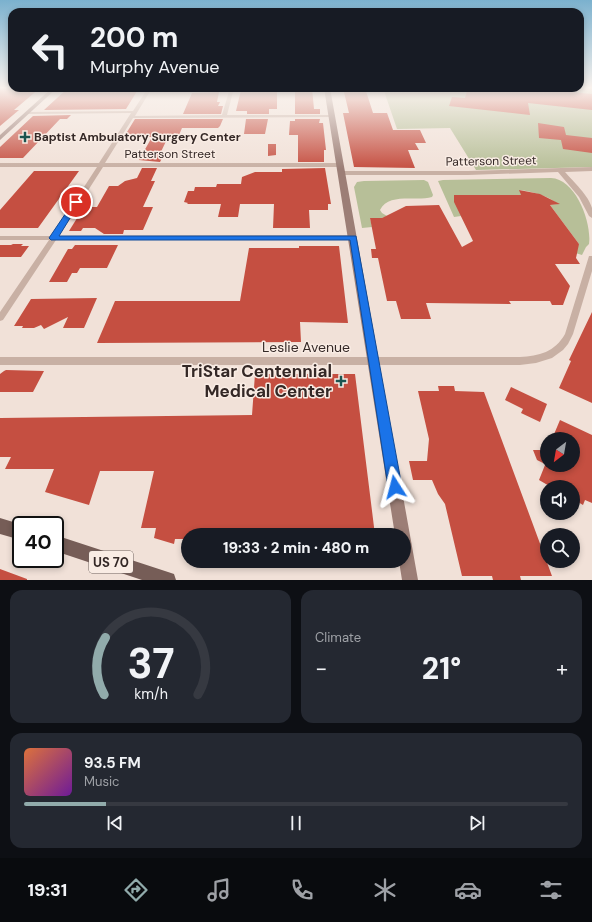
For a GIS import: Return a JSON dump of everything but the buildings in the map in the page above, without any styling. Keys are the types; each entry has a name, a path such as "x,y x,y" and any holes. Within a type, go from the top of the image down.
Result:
{"main road":[{"path":"0,526 12,529"},
{"name":"US 70","path":"64,547 168,580"}],"street":[{"path":"0,138 25,115"},
{"path":"0,318 132,115"},
{"path":"182,115 332,116 402,528"},
{"name":"Patterson Street","path":"0,165 340,165"},
{"path":"342,176 500,178 592,169"},
{"path":"562,173 592,174"},
{"path":"562,173 582,196 592,216"},
{"path":"0,238 353,237"},
{"name":"Leslie Avenue","path":"0,361 520,361 542,359 549,356 565,342 569,334 592,258"},
{"path":"408,568 410,580"}],"green space":[{"path":"392,115 592,115 592,167 476,170 450,128 397,129"},
{"path":"551,178 560,180 568,186 575,194 585,214 588,225 589,244 582,255 569,251 579,244 550,205 558,204 549,198 520,190 521,195 456,195 461,216 454,217 438,181 443,180"},
{"path":"424,180 428,182 433,195 432,197 396,199 390,201 384,204 380,210 387,216 382,218 370,218 372,227 362,228 354,187 357,182"}],"place":[{"name":"Baptist Ambulatory Surgery Center","path":"25,137"},
{"name":"TriStar Centennial Medical Center","path":"341,381"}],"route":[{"path":"76,202 53,238 353,237 395,487"}]}
